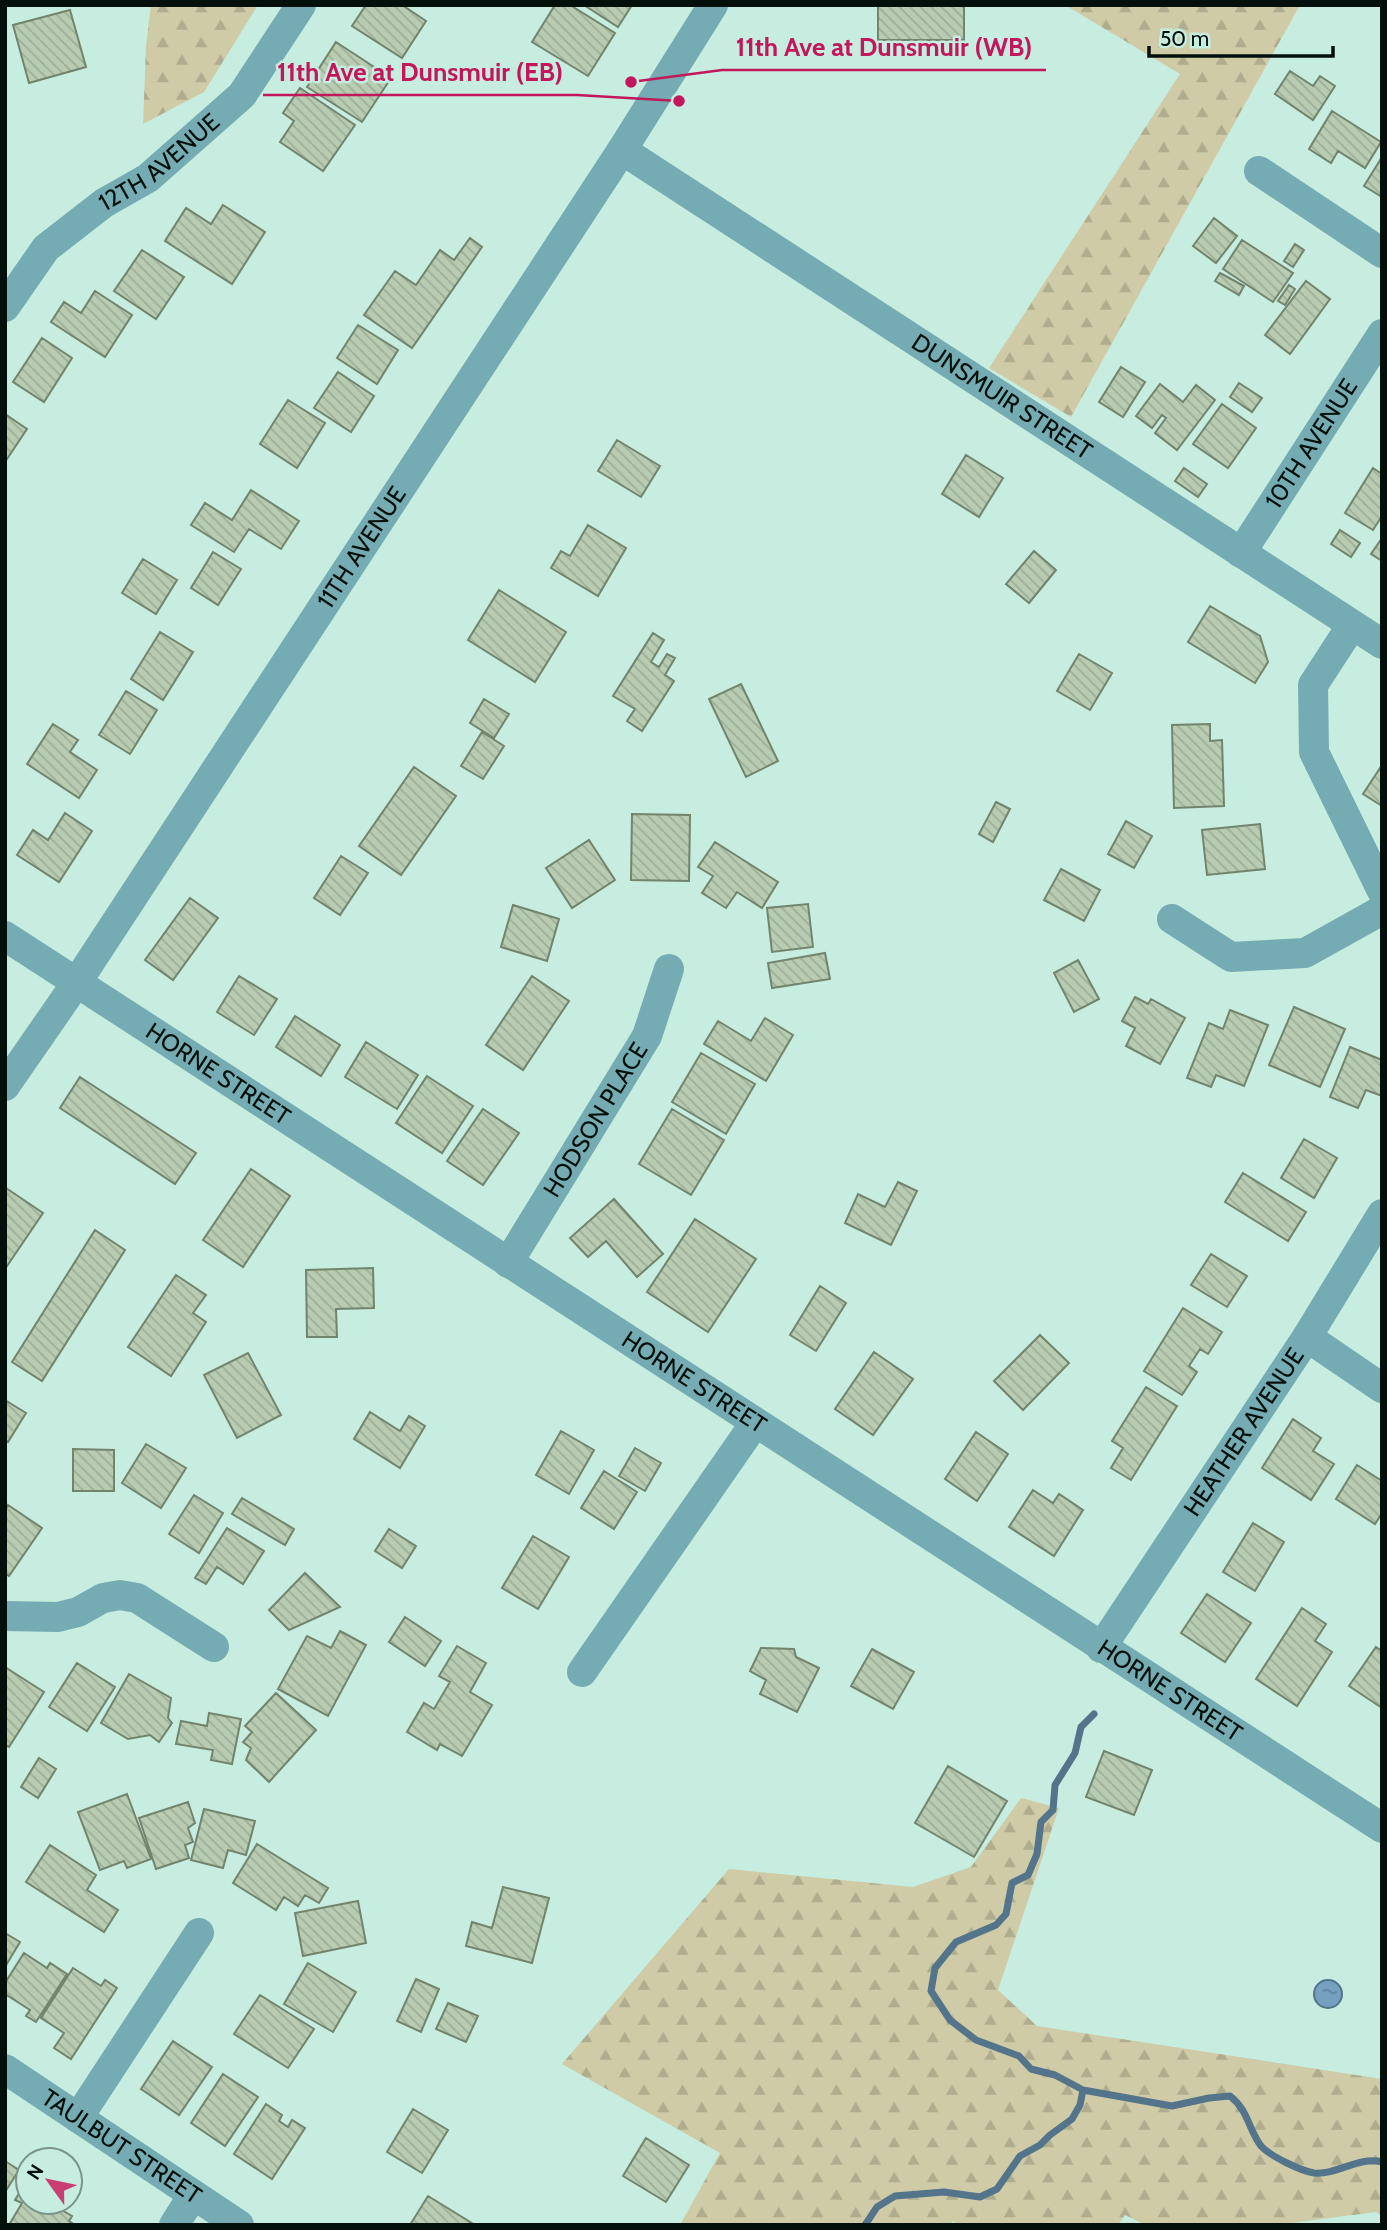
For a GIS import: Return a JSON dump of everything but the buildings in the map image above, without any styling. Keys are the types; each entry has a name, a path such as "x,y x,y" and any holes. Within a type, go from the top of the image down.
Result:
{"street":[{"name":"12TH AVENUE","path":"5,307 46,248 104,202 148,178 242,95 301,5"},
{"name":"11TH AVENUE","path":"5,1086 77,982 622,150 713,5"},
{"name":"DUNSMUIR STREET","path":"622,150 1382,644"},
{"path":"1259,172 1382,253"},
{"name":"10TH AVENUE","path":"1241,553 1382,334"},
{"path":"1352,625 1314,685 1314,752 1382,891"},
{"path":"1172,919 1231,957 1305,953 1382,910"},
{"name":"HORNE STREET","path":"5,936 1382,1828"},
{"name":"HODSON PLACE","path":"508,1263 647,1036 669,970"},
{"name":"HEATHER AVENUE","path":"1101,1648 1307,1337 1382,1214"},
{"path":"1307,1337 1382,1388"},
{"path":"582,1672 755,1423"},
{"path":"5,1616 58,1617 78,1612 103,1598 129,1596 138,1598 214,1647"},
{"path":"78,2118 200,1933"},
{"name":"TAULBUT STREET","path":"5,2069 239,2225"},
{"path":"174,2225 193,2195"}],"green space":[{"path":"151,5 258,5 204,92 143,124 146,46"},
{"path":"1065,5 1300,5 1071,417 989,368 1180,74"},
{"path":"1021,1798 1059,1808 998,1990 1037,2026 1382,2079 1382,2216 1376,2212 1275,2225 1146,2225 1125,2215 1118,2225 959,2225 953,2221 950,2225 680,2225 720,2153 562,2064 729,1869 913,1887 971,1867"}],"water":[{"path":"1328,1980 1338,1984 1342,1994 1338,2004 1328,2008 1318,2004 1314,1994 1318,1984"}],"waterway":[{"path":"1083,2090 1055,2075 1031,2069 1019,2056 976,2040 950,2020 931,1991 935,1968 956,1942 996,1925 1006,1914 1012,1883 1028,1875 1037,1854 1041,1822 1053,1810 1055,1785 1075,1753 1081,1727 1094,1714"},
{"path":"865,2225 877,2207 895,2196 944,2192 980,2197 997,2189 1020,2156 1040,2145 1072,2119 1080,2105 1083,2090 1172,2106 1230,2096 1245,2114 1261,2146 1294,2166 1308,2172 1323,2173 1365,2161 1382,2162"}],"place":[{"name":"11th Ave at Dunsmuir (WB)","path":"631,82"},
{"name":"11th Ave at Dunsmuir (EB)","path":"679,101"}]}
